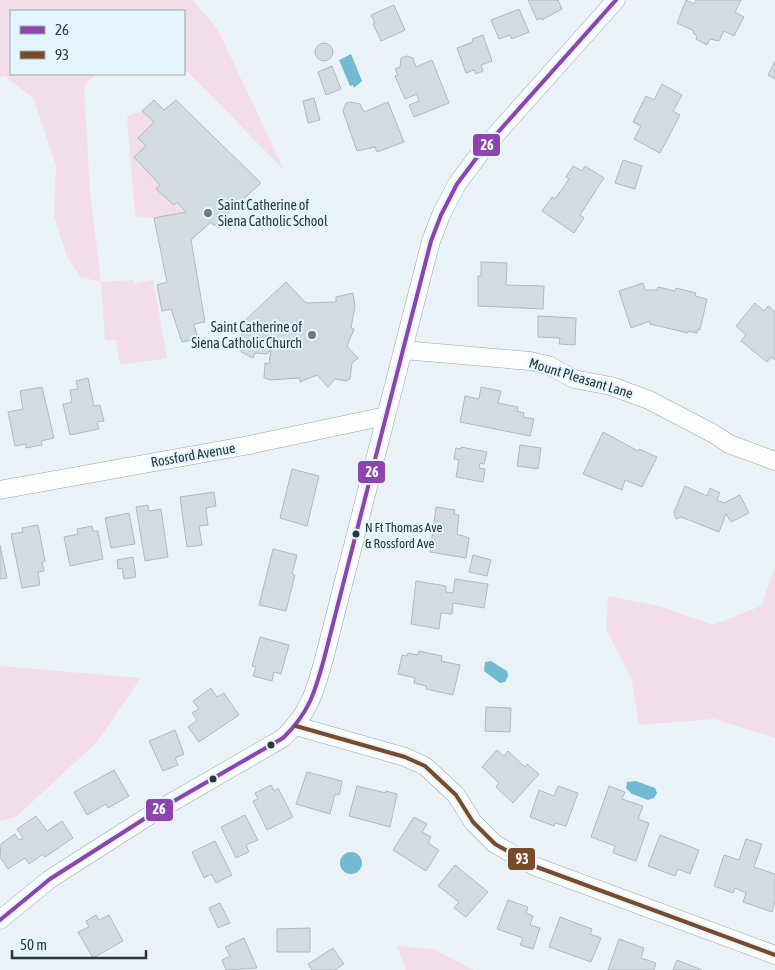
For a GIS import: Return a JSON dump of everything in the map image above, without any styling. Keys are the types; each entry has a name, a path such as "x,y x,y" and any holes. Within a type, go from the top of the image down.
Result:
{"street":[{"path":"0,920 50,878 156,812 283,738 296,726 309,707 314,695 431,241 441,216 457,184 509,118 616,0"},
{"name":"Mount Pleasant Lane","path":"403,350 530,361 548,365 574,379 611,386 649,400 714,434 729,444 775,462"},
{"name":"Rossford Avenue","path":"0,490 244,446 386,416"},
{"path":"296,726 405,757 425,766 456,795 473,822 495,844 534,866 775,955"}],"shaded area":[{"path":"0,0 193,0 218,30 284,170 185,69 185,10 10,10 10,75 96,75 84,85 90,191 101,282 81,277 67,257 54,216 56,165 33,98 5,76 0,77"},
{"path":"142,111 154,122 138,138 146,146 135,158 160,185 157,190 174,205 177,202 186,212 154,218 135,216 127,116"},
{"path":"133,280 133,284 153,280 167,358 120,365 116,340 105,340 101,282"},
{"path":"775,566 775,738 714,719 639,725 632,680 606,629 608,596 659,606 713,625 761,606"},
{"path":"0,666 141,678 97,742 16,817 0,821"},
{"path":"397,946 433,949 474,970 406,970"}],"water":[{"path":"351,54 362,81 354,88 353,85 350,86 339,60"},
{"path":"491,661 507,671 508,676 505,682 500,683 484,671 485,662"},
{"path":"636,781 655,788 657,793 654,798 648,800 632,794 626,788 627,782"},
{"path":"351,852 359,855 362,863 359,871 351,874 343,871 340,863 343,855"}],"building":[{"path":"528,0 558,0 562,9 542,20 541,18 537,20"},
{"path":"686,0 694,4 696,0 741,0 735,12 744,17 734,36 724,31 719,41 710,39 707,45 696,39 697,36 693,33 694,31 677,23"},
{"path":"394,5 405,30 381,41 371,15"},
{"path":"519,9 529,32 512,39 510,35 499,39 491,20"},
{"path":"483,35 492,61 481,65 483,71 476,74 474,70 466,73 457,48 473,42 472,39"},
{"path":"324,43 330,46 333,52 330,58 324,61 318,58 315,52 318,46"},
{"path":"407,56 413,58 416,67 432,60 449,103 414,117 409,105 419,101 417,94 405,99 395,76 398,75 395,69 400,67 401,58"},
{"path":"775,61 775,79 768,75"},
{"path":"332,66 341,89 326,95 318,72"},
{"path":"662,84 682,95 673,111 680,115 660,153 634,139 641,126 633,122 646,96 654,100"},
{"path":"314,98 320,120 308,123 303,101"},
{"path":"154,100 164,110 176,100 261,183 214,226 211,222 191,240 205,322 194,324 198,339 182,342 171,309 162,311 157,285 167,282 154,218 186,212 177,202 174,205 156,189 160,185 134,157 146,146 138,138 154,122 142,111"},
{"path":"388,102 404,142 377,152 375,147 357,151 343,111 346,103 360,104 364,112"},
{"path":"623,160 642,166 635,189 615,183"},
{"path":"573,166 582,171 585,166 604,178 580,215 584,218 574,233 542,211 552,197 555,199 569,179 566,177"},
{"path":"481,262 507,263 506,285 544,286 543,309 478,306 478,276 481,276"},
{"name":"Saint Catherine of Siena Catholic Church","path":"286,282 306,303 336,302 336,297 353,293 355,306 351,328 354,329 347,346 358,358 352,363 350,379 346,381 335,379 328,387 317,375 300,382 300,378 270,380 264,378 265,363 269,364 271,349 267,354 255,353 253,358 241,352 242,323"},
{"path":"643,283 645,290 657,290 658,287 675,291 676,288 696,293 695,296 707,299 700,330 698,329 697,333 688,331 688,333 650,324 650,321 631,328 619,291"},
{"path":"755,303 764,311 768,306 775,312 775,360 771,357 767,362 741,341 746,335 736,326"},
{"path":"538,316 576,318 575,345 559,344 560,338 538,337"},
{"path":"88,378 94,406 100,405 104,421 97,422 99,429 70,435 63,404 72,402 70,390 78,389 76,381"},
{"path":"42,387 54,438 41,441 42,445 26,448 26,444 15,446 8,412 23,409 20,391"},
{"path":"481,387 501,391 498,403 518,407 517,411 524,413 523,417 534,419 530,436 460,422 465,396 479,399"},
{"path":"603,432 638,451 639,449 657,457 642,487 625,480 622,490 583,474"},
{"path":"520,445 541,448 538,469 517,466"},
{"path":"461,447 487,452 484,464 480,463 479,468 485,469 483,482 456,477 459,460 454,459 456,448 461,449"},
{"path":"292,469 319,476 307,526 280,518"},
{"path":"685,486 707,496 710,488 720,493 717,500 724,503 740,495 749,513 731,522 726,514 719,532 681,517 676,519 674,512"},
{"path":"214,492 216,506 206,508 208,525 199,526 202,545 187,547 180,497"},
{"path":"148,505 149,511 161,509 168,557 145,561 136,507"},
{"path":"436,507 455,510 454,514 459,515 457,534 469,538 466,558 430,552"},
{"path":"129,513 135,544 111,548 105,518"},
{"path":"38,525 45,561 42,562 44,571 38,572 40,585 22,588 11,534 23,532 22,528"},
{"path":"92,526 93,531 98,531 103,559 70,566 64,537 78,534 77,529"},
{"path":"0,545 7,578 0,579"},
{"path":"273,549 297,555 292,574 295,575 286,611 259,605"},
{"path":"473,555 491,560 487,576 469,572"},
{"path":"133,557 136,577 124,579 122,568 118,569 117,560"},
{"path":"455,579 488,584 484,608 453,603 452,614 441,613 439,629 411,624 416,581 446,586 446,592 453,593"},
{"path":"260,637 289,645 281,674 274,672 272,681 253,676 256,667 252,666"},
{"path":"419,651 442,656 441,661 460,665 453,695 426,689 426,686 414,683 415,678 398,674 402,655 407,656 408,653 418,655"},
{"path":"211,688 217,697 224,693 239,715 199,742 188,727 197,720 192,713 199,709 193,701"},
{"path":"486,707 511,708 510,732 485,731"},
{"path":"175,730 184,754 175,758 178,765 163,771 149,741"},
{"path":"497,750 504,756 508,751 525,767 527,764 539,774 513,803 496,787 499,783 482,767"},
{"path":"114,770 129,796 108,808 106,804 87,815 74,792"},
{"path":"307,772 342,781 339,795 335,794 330,814 296,804"},
{"path":"271,785 274,791 278,788 293,817 267,830 253,801 258,799 255,793"},
{"path":"357,786 397,794 390,827 349,816"},
{"path":"558,786 578,793 566,826 555,823 554,826 530,817 539,790 554,796"},
{"path":"609,786 625,792 622,799 643,806 638,819 649,823 636,861 613,853 615,846 591,837"},
{"path":"245,815 258,840 246,845 249,852 236,858 221,827"},
{"path":"36,816 47,831 62,821 73,838 45,857 43,854 29,864 25,858 8,869 0,857 1,844 15,834 19,840 23,838 17,829"},
{"path":"414,817 427,824 422,832 431,837 428,843 439,850 426,871 393,850"},
{"path":"660,835 699,850 690,874 678,869 675,876 648,866"},
{"path":"746,839 762,844 754,867 775,874 775,902 772,912 743,902 746,893 735,888 733,893 714,886 724,855 739,860"},
{"path":"215,841 232,875 216,883 211,874 204,878 192,852"},
{"path":"455,865 488,892 466,917 454,908 459,902 438,886"},
{"path":"508,900 528,907 526,913 533,916 530,925 540,928 533,949 520,945 523,938 497,929"},
{"path":"220,903 230,923 218,928 209,908"},
{"path":"96,915 99,920 109,915 123,941 93,958 78,932 89,927 86,921"},
{"path":"560,917 592,929 590,934 601,938 591,962 549,947"},
{"path":"310,928 310,952 277,952 277,929"},
{"path":"244,938 257,968 226,970 222,960 230,956 225,947"},
{"path":"619,939 644,948 641,958 656,963 654,970 608,970"},
{"path":"333,948 344,964 335,970 312,970 308,964"},
{"path":"677,960 702,970 673,970"}],"transit line":[{"name":"26","path":"0,920 50,879 155,812 283,738 299,720 310,702 321,671 431,241 441,215 457,184 484,148 616,0"},
{"name":"93","path":"296,726 405,757 425,766 456,795 473,822 495,844 534,866 775,955"}],"place":[{"name":"Saint Catherine of Siena Catholic School","path":"208,213"},
{"name":"Saint Catherine of Siena Catholic Church","path":"312,335"},
{"name":"N Ft Thomas Ave & Rossford Ave","path":"356,534"}]}
